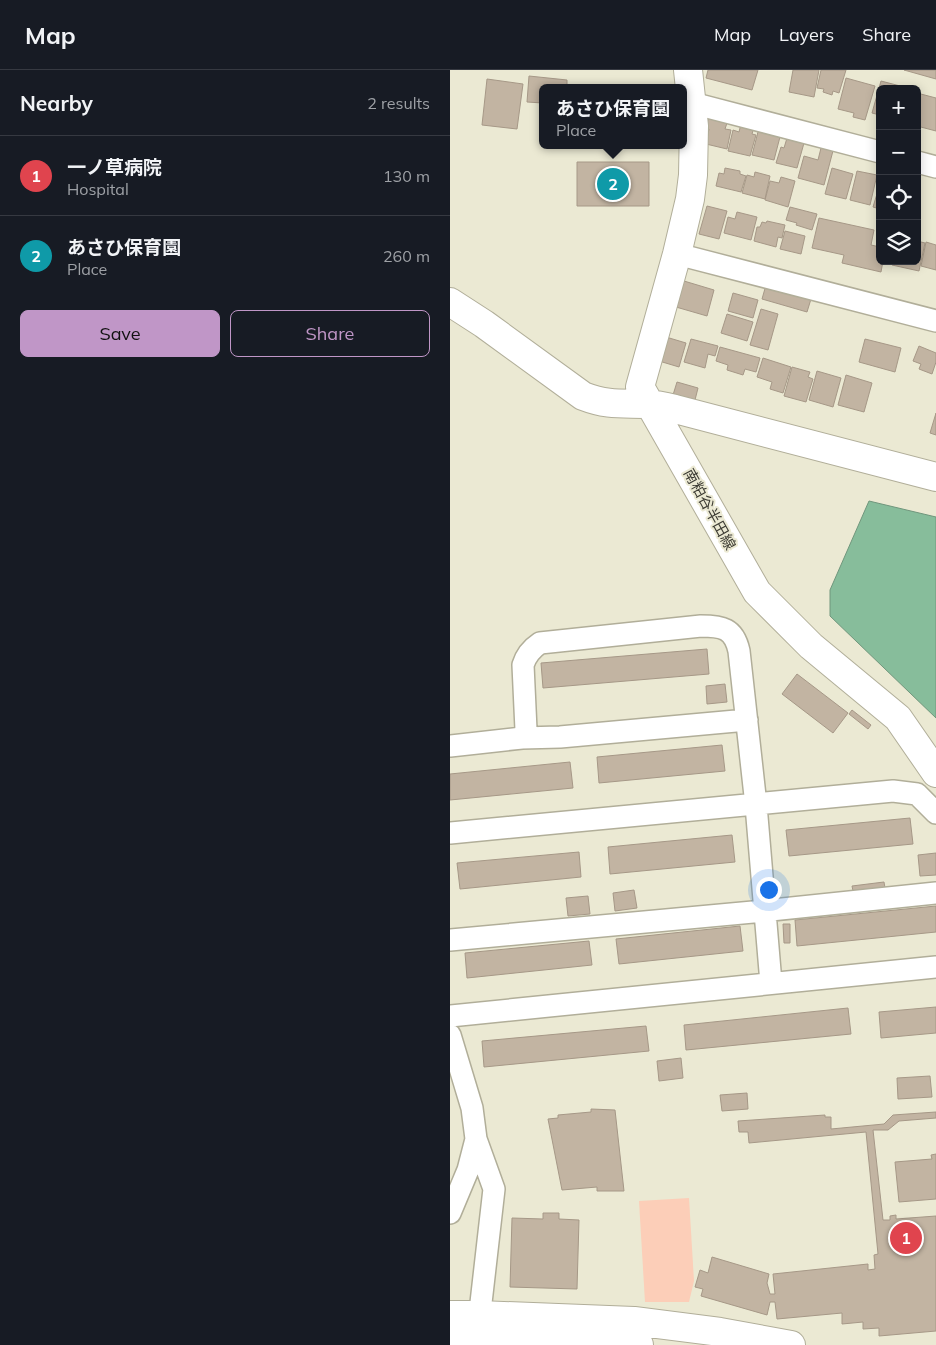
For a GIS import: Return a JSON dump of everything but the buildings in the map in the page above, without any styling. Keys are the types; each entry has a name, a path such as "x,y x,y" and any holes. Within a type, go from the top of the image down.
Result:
{"street":[{"name":"南粕谷半田線","path":"688,70 694,126 693,175 690,199 640,387 757,592 811,646 898,718 936,772"},
{"path":"692,103 876,151"},
{"path":"921,163 936,167"},
{"path":"676,254 936,321"},
{"path":"450,302 484,324 583,396 609,404 649,404 675,409 936,477"},
{"path":"522,738 526,730 523,665 526,656 532,648 540,643 701,626 715,626 725,629 733,635 737,642 747,720 771,983"},
{"path":"450,746 522,738 560,737 747,720"},
{"path":"450,833 893,791 916,794 936,813"},
{"path":"450,940 936,893"},
{"path":"450,1016 936,967"},
{"path":"450,1035 472,1108 476,1139 494,1188 479,1327"},
{"path":"450,1213 468,1170 476,1139"},
{"path":"450,1315 479,1327 538,1338 639,1345"},
{"path":"450,1339 479,1327 634,1321 720,1332 791,1345"}],"shaded area":[{"path":"869,501 936,517 936,718 830,616 830,590"},
{"path":"689,1198 694,1281 689,1302 645,1302 639,1201"}],"place":[{"name":"あさひ保育園","path":"613,184"},
{"name":"一ノ草病院","path":"906,1238"}]}
